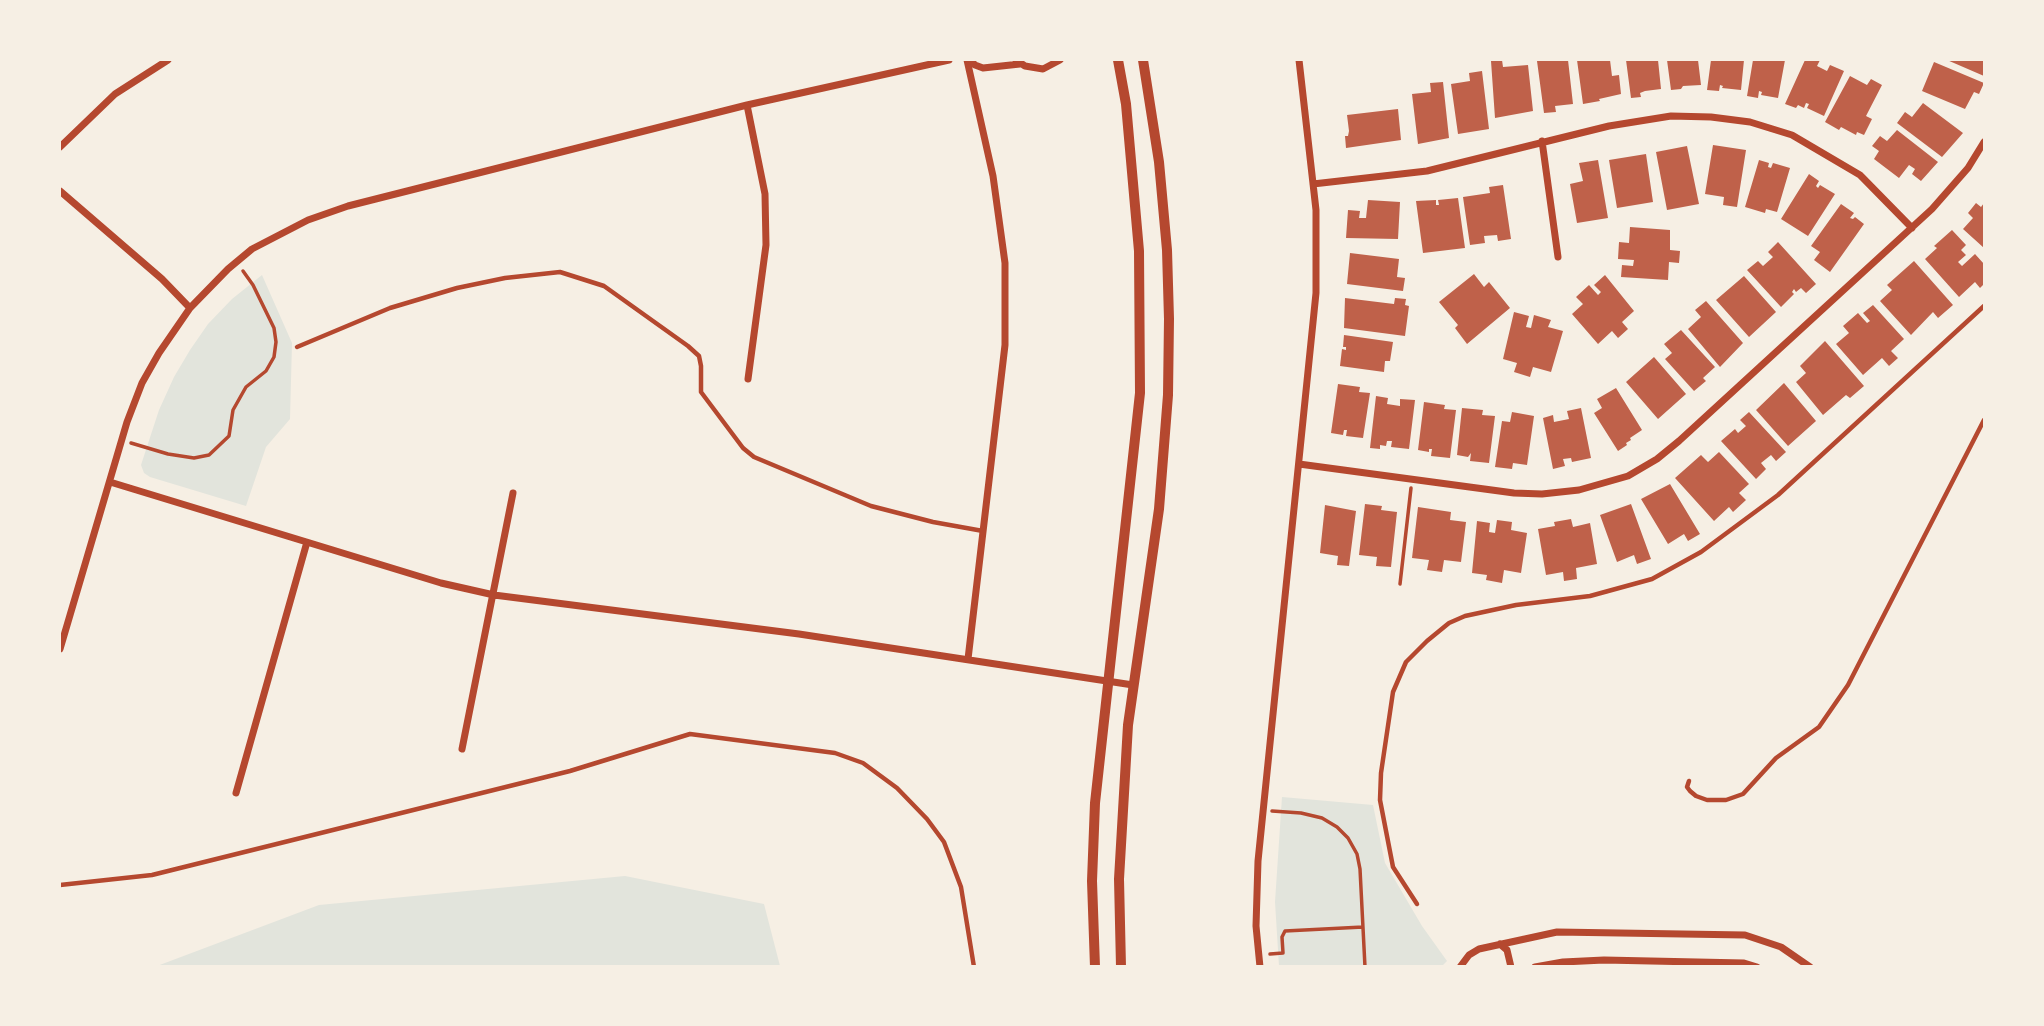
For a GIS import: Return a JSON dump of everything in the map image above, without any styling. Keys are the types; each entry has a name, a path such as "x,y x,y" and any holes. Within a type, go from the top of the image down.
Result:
{"street":[{"path":"60,148 115,94 168,60"},
{"path":"60,649 122,440 142,383 159,352 190,308 252,249 309,220 348,206 747,105 949,60"},
{"path":"968,60 983,68 1018,62 1043,69 1060,60"},
{"path":"968,60 993,176 1005,263 1005,345 968,659"},
{"path":"1095,967 1092,881 1095,803 1140,393 1139,251 1126,104 1118,60"},
{"path":"1121,967 1121,806 1133,685 1159,509 1168,395 1167,250 1159,162 1143,60"},
{"path":"1260,967 1256,926 1258,860 1317,293 1316,210 1299,60"},
{"path":"747,105 765,194 766,245 748,379"},
{"path":"1313,184 1427,171 1542,141 1671,116 1711,117 1750,122 1792,135 1860,176 1912,228"},
{"path":"1542,141 1558,257"},
{"path":"1299,464 1514,494 1579,490 1628,476 1679,442 1912,228 1949,191 1984,142"},
{"path":"60,191 162,279 190,308"},
{"path":"110,482 441,583 494,595 799,635 1133,685"},
{"path":"462,749 513,492"},
{"path":"236,793 307,542"},
{"path":"1460,967 1469,954 1479,949 1557,932 1745,935 1781,947 1810,967"},
{"path":"1500,944 1507,950 1511,967"},
{"path":"1535,967 1563,962 1604,960 1744,963 1757,967"}],"lane":[{"path":"297,347 390,309 457,288 505,278 560,272 604,286 699,356 701,392 743,448 754,457 871,506 933,522 983,531"},
{"path":"1417,904 1393,867 1380,800 1381,773 1393,692 1406,662 1449,623 1465,616 1516,605 1590,596 1653,579 1701,552 1778,495 1984,306"},
{"path":"1689,781 1687,787 1690,791 1707,800 1726,800 1743,794 1776,758 1819,727 1848,685 1984,420"},
{"path":"60,885 166,872 570,771 690,734 835,753 863,763 897,788 928,819 944,842 961,887 974,967"}],"path":[{"path":"122,440 168,454 194,458 209,455 229,436 233,410 247,387 266,372 274,358 276,342 274,328 253,285 237,262"},
{"path":"1400,583 1412,480"},
{"path":"1263,811 1301,813 1322,818 1348,838 1357,854 1360,869 1365,967"},
{"path":"1259,955 1283,953 1282,937 1285,931 1363,927"}],"shaded area":[{"path":"262,275 292,343 290,419 266,447 246,506 150,477 144,473 141,465 159,410 190,350 208,324 232,299"},
{"path":"1282,797 1373,805 1385,863 1422,926 1447,961 1441,967 1279,966 1275,902"},
{"path":"625,876 764,904 780,966 157,966 319,905"}],"building":[{"path":"1502,60 1503,67 1528,65 1533,111 1495,118 1491,61"},
{"path":"1568,60 1573,104 1555,106 1556,112 1544,113 1537,61"},
{"path":"1577,60 1610,60 1612,76 1619,75 1621,94 1583,104"},
{"path":"1626,60 1658,60 1661,89 1645,91 1640,93 1641,97 1631,98"},
{"path":"1667,60 1698,60 1701,85 1671,90"},
{"path":"1711,60 1744,60 1741,90 1722,88 1720,85 1719,91 1707,90"},
{"path":"1753,60 1785,60 1778,98 1761,95 1762,92 1759,91 1758,98 1747,96"},
{"path":"1805,60 1820,60 1817,66 1827,71 1830,65 1844,71 1824,116 1807,108 1809,104 1806,103 1804,108 1785,104"},
{"path":"1947,60 1984,60 1984,76"},
{"path":"1934,62 1984,83 1979,94 1974,92 1965,109 1922,91"},
{"path":"1482,71 1489,129 1458,134 1451,84 1470,81 1469,73"},
{"path":"1850,76 1867,85 1871,79 1882,85 1866,116 1872,119 1864,135 1857,132 1856,135 1841,127 1839,130 1825,122"},
{"path":"1443,82 1449,138 1418,144 1412,94 1431,92 1430,83"},
{"path":"1923,103 1963,133 1942,157 1897,123 1905,112 1912,117"},
{"path":"1398,109 1401,140 1346,148 1345,136 1348,136 1349,131 1347,115"},
{"path":"1897,130 1938,162 1921,181 1912,174 1915,169 1909,165 1899,178 1874,159 1879,151 1872,146 1880,136 1887,141"},
{"path":"1713,145 1746,150 1737,207 1723,205 1724,197 1705,194"},
{"path":"1687,146 1699,204 1667,210 1656,152"},
{"path":"1646,154 1653,202 1617,208 1609,160"},
{"path":"1598,160 1608,218 1577,223 1570,184 1583,181 1579,163"},
{"path":"1759,160 1769,163 1768,167 1771,168 1773,163 1790,168 1777,212 1766,209 1765,213 1745,207"},
{"path":"1809,174 1819,181 1816,186 1818,188 1820,185 1835,194 1808,236 1781,219"},
{"path":"1503,185 1511,239 1498,241 1497,235 1484,236 1485,243 1470,245 1463,197 1490,193 1489,187"},
{"path":"1458,198 1465,248 1423,253 1416,201 1436,200 1436,205 1439,205 1438,200"},
{"path":"1368,200 1400,202 1398,239 1346,238 1348,210 1360,211 1359,218 1366,218"},
{"path":"1976,203 1981,207 1984,203 1984,248 1963,229 1973,218 1968,213"},
{"path":"1841,204 1854,213 1850,218 1855,217 1864,224 1830,272 1814,260 1820,252 1811,246"},
{"path":"1630,227 1670,230 1670,250 1680,251 1679,263 1669,262 1668,280 1621,277 1622,265 1633,266 1634,260 1618,259 1619,242 1629,243"},
{"path":"1952,230 1966,245 1961,250 1966,255 1958,262 1962,266 1975,254 1984,264 1984,284 1980,288 1975,282 1959,297 1925,259 1937,248 1934,246"},
{"path":"1778,242 1816,284 1806,293 1801,288 1796,292 1794,289 1794,294 1781,307 1747,270 1758,261 1763,266 1773,257 1768,252"},
{"path":"1350,253 1399,259 1397,277 1405,278 1403,291 1347,284"},
{"path":"1914,261 1953,305 1938,318 1933,312 1911,335 1880,301 1892,290 1887,285"},
{"path":"1474,274 1484,287 1489,282 1510,308 1467,344 1455,328 1458,325 1439,302"},
{"path":"1605,275 1634,311 1622,322 1628,329 1618,338 1612,331 1598,344 1572,314 1583,304 1576,297 1589,285 1598,295 1601,292 1594,285"},
{"path":"1744,276 1776,312 1749,337 1716,300"},
{"path":"1345,298 1394,304 1395,298 1406,299 1405,305 1409,306 1405,336 1344,328"},
{"path":"1706,301 1743,343 1720,367 1688,329 1701,317 1695,310"},
{"path":"1873,305 1904,339 1891,351 1898,358 1889,366 1882,358 1863,375 1836,344 1849,333 1843,326 1858,313 1867,323 1870,321 1863,313"},
{"path":"1514,312 1529,316 1526,327 1531,328 1534,315 1551,320 1548,327 1563,331 1551,372 1533,367 1530,377 1514,372 1517,363 1503,359"},
{"path":"1681,330 1715,367 1703,378 1706,381 1694,391 1665,359 1672,353 1664,344"},
{"path":"1344,335 1393,342 1390,361 1385,361 1384,372 1340,366 1342,349 1346,350 1346,347 1343,347"},
{"path":"1825,341 1864,386 1850,398 1846,395 1823,415 1796,382 1806,373 1800,366"},
{"path":"1654,357 1686,394 1658,419 1626,382"},
{"path":"1784,383 1816,421 1788,446 1756,410"},
{"path":"1338,384 1360,387 1359,392 1370,393 1363,438 1346,436 1347,430 1344,430 1343,435 1331,433"},
{"path":"1616,388 1642,430 1618,451 1594,413 1602,408 1597,399"},
{"path":"1376,396 1388,398 1387,404 1400,406 1400,399 1415,400 1409,449 1391,447 1392,441 1387,441 1386,446 1380,445 1380,449 1370,448"},
{"path":"1424,402 1445,405 1444,409 1456,410 1450,458 1431,456 1432,449 1429,449 1429,452 1418,450"},
{"path":"1462,408 1483,410 1482,415 1495,416 1489,463 1470,461 1471,453 1468,457 1457,455"},
{"path":"1581,408 1591,458 1572,462 1571,458 1563,459 1565,466 1553,469 1543,418 1553,415 1554,422 1569,419 1567,411"},
{"path":"1512,412 1534,416 1527,465 1513,463 1512,469 1495,467 1502,421 1510,422"},
{"path":"1749,412 1786,452 1776,461 1771,455 1761,463 1766,469 1756,479 1721,441 1735,429 1738,433 1746,426 1740,420"},
{"path":"1719,452 1749,484 1739,493 1746,500 1733,512 1729,507 1714,521 1675,478 1701,455 1708,462"},
{"path":"1670,484 1700,534 1688,541 1684,534 1668,544 1641,499"},
{"path":"1365,504 1382,506 1381,510 1397,512 1391,567 1376,566 1377,557 1359,555"},
{"path":"1631,504 1651,559 1637,564 1634,555 1617,562 1600,515"},
{"path":"1325,505 1356,511 1349,566 1337,565 1338,556 1320,553"},
{"path":"1418,507 1451,512 1450,520 1466,522 1461,562 1444,560 1442,572 1427,570 1429,560 1412,558"},
{"path":"1571,519 1573,527 1590,523 1597,564 1576,568 1577,579 1564,581 1563,572 1546,575 1538,529"},
{"path":"1497,520 1512,522 1511,530 1527,533 1521,573 1504,570 1502,583 1486,580 1487,575 1472,573 1477,521 1490,523 1489,532 1495,533"}]}
